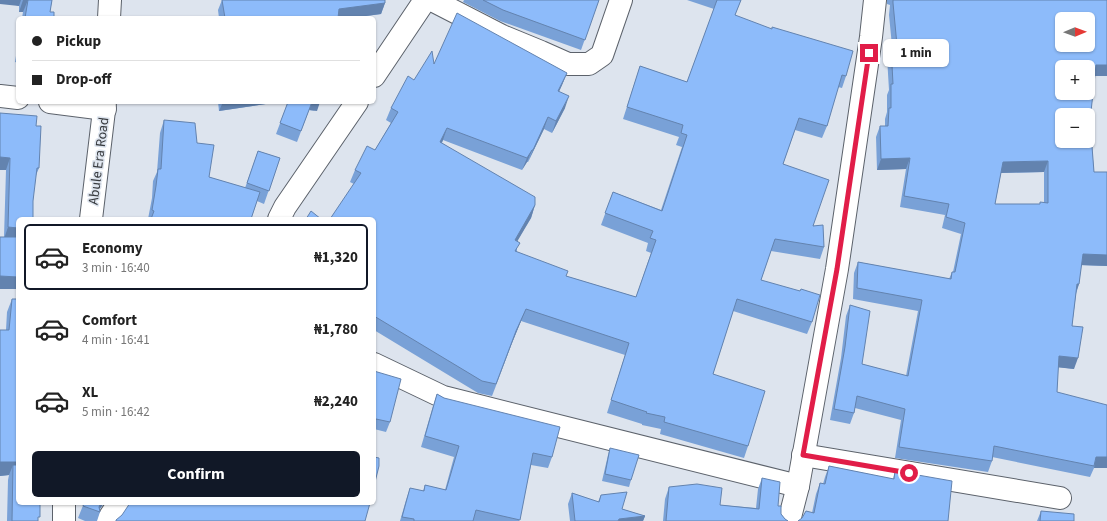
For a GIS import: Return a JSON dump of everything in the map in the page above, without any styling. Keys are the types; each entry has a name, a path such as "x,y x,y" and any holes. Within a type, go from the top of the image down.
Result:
{"street":[{"path":"109,16 110,0"},
{"path":"376,73 425,0"},
{"path":"432,0 502,36 568,64 589,64 602,55 621,0"},
{"path":"789,521 798,486 837,269 871,37 875,0"},
{"path":"0,96 16,98"},
{"path":"87,104 105,105"},
{"path":"280,217 356,104"},
{"name":"Abule Era Road","path":"91,217 105,105"},
{"path":"376,365 443,397 798,486"},
{"path":"803,455 1060,498"},
{"path":"64,505 64,521"},
{"path":"107,521 117,505"}],"building":[{"path":"28,0 52,0 50,12 54,12 54,16 25,16"},
{"path":"222,0 385,0 385,3 339,9 338,16 225,16"},
{"path":"483,0 599,0 585,40 503,10"},
{"path":"717,0 741,0 735,15 772,29 772,27 853,51 846,76 842,75 827,126 799,118 783,164 829,180 813,226 823,225 824,247 775,239 761,280 820,295 812,322 737,299 713,374 765,391 748,446 664,422 665,417 646,413 647,412 611,400 629,343 526,309 496,384 482,381 376,317 376,217 331,217 361,173 355,170 367,146 375,150 398,112 391,108 408,76 414,80 432,51 434,64 457,13 567,73 558,91 569,96 556,121 548,117 533,150 527,158 447,128 440,142 535,197 535,205 515,240 520,243 515,251 568,271 566,276 636,297 656,240 650,238 653,231 605,213 613,192 662,211 687,135 681,133 683,125 627,107 640,66 687,82"},
{"path":"893,0 1107,0 1107,65 1096,65 1095,74 1095,60 1055,60 1055,100 1092,100 1091,108 1055,108 1055,148 1092,148 1094,172 1107,172 1107,255 1083,254 1079,284 1077,284 1072,326 1083,327 1078,358 1059,356 1057,392 1107,405 1107,457 1096,457 1094,466 994,446 992,461 899,447 905,409 857,396 854,413 834,409 845,347 850,305 870,311 862,364 908,376 922,300 857,288 858,262 951,279 952,272 955,272 965,223 946,217 949,204 904,196 910,158 881,159 880,126 888,126 889,108 891,108 891,84 893,84 891,46 897,45","holes":["1048,161 1048,203 995,204 1003,162"]},
{"path":"287,104 311,104 301,131 280,123"},
{"path":"0,113 37,116 36,126 41,126 39,168 37,168 33,201 33,217 16,217 16,228 8,227 10,158 0,157"},
{"path":"164,120 195,123 197,143 214,145 209,177 260,192 252,217 152,217 154,211 152,210 158,169 161,169"},
{"path":"258,151 280,158 269,191 247,183"},
{"path":"311,211 318,217 307,217"},
{"path":"0,237 16,237 16,277 0,276"},
{"path":"12,299 16,299 16,462 0,462 0,330 9,330"},
{"path":"376,372 401,379 390,422 376,419"},
{"path":"437,394 444,398 560,427 552,457 533,453 520,520 476,510 473,521 414,521 414,519 402,517 410,488 424,491 425,485 446,490 459,446 425,436"},
{"path":"610,448 639,455 631,480 605,474"},
{"path":"376,457 379,458 376,478"},
{"path":"13,465 16,465 16,505 40,505 40,517 38,517 38,521 12,521"},
{"path":"829,466 894,479 895,471 952,481 948,521 798,521 802,518 806,511 814,513 820,483 825,484"},
{"path":"762,478 780,482 778,506 781,506 781,514 788,521 666,521 669,487 697,484 722,488 720,505 759,509"},
{"path":"627,492 622,509 645,516 619,519 618,521 575,521 572,493 599,502 601,495"},
{"path":"100,505 100,512 83,506"},
{"path":"129,505 369,505 365,521 116,521"},
{"path":"1041,511 1074,514 1074,521 1040,521"}],"route":[{"path":"869,53 837,269 803,455 909,473"}]}
